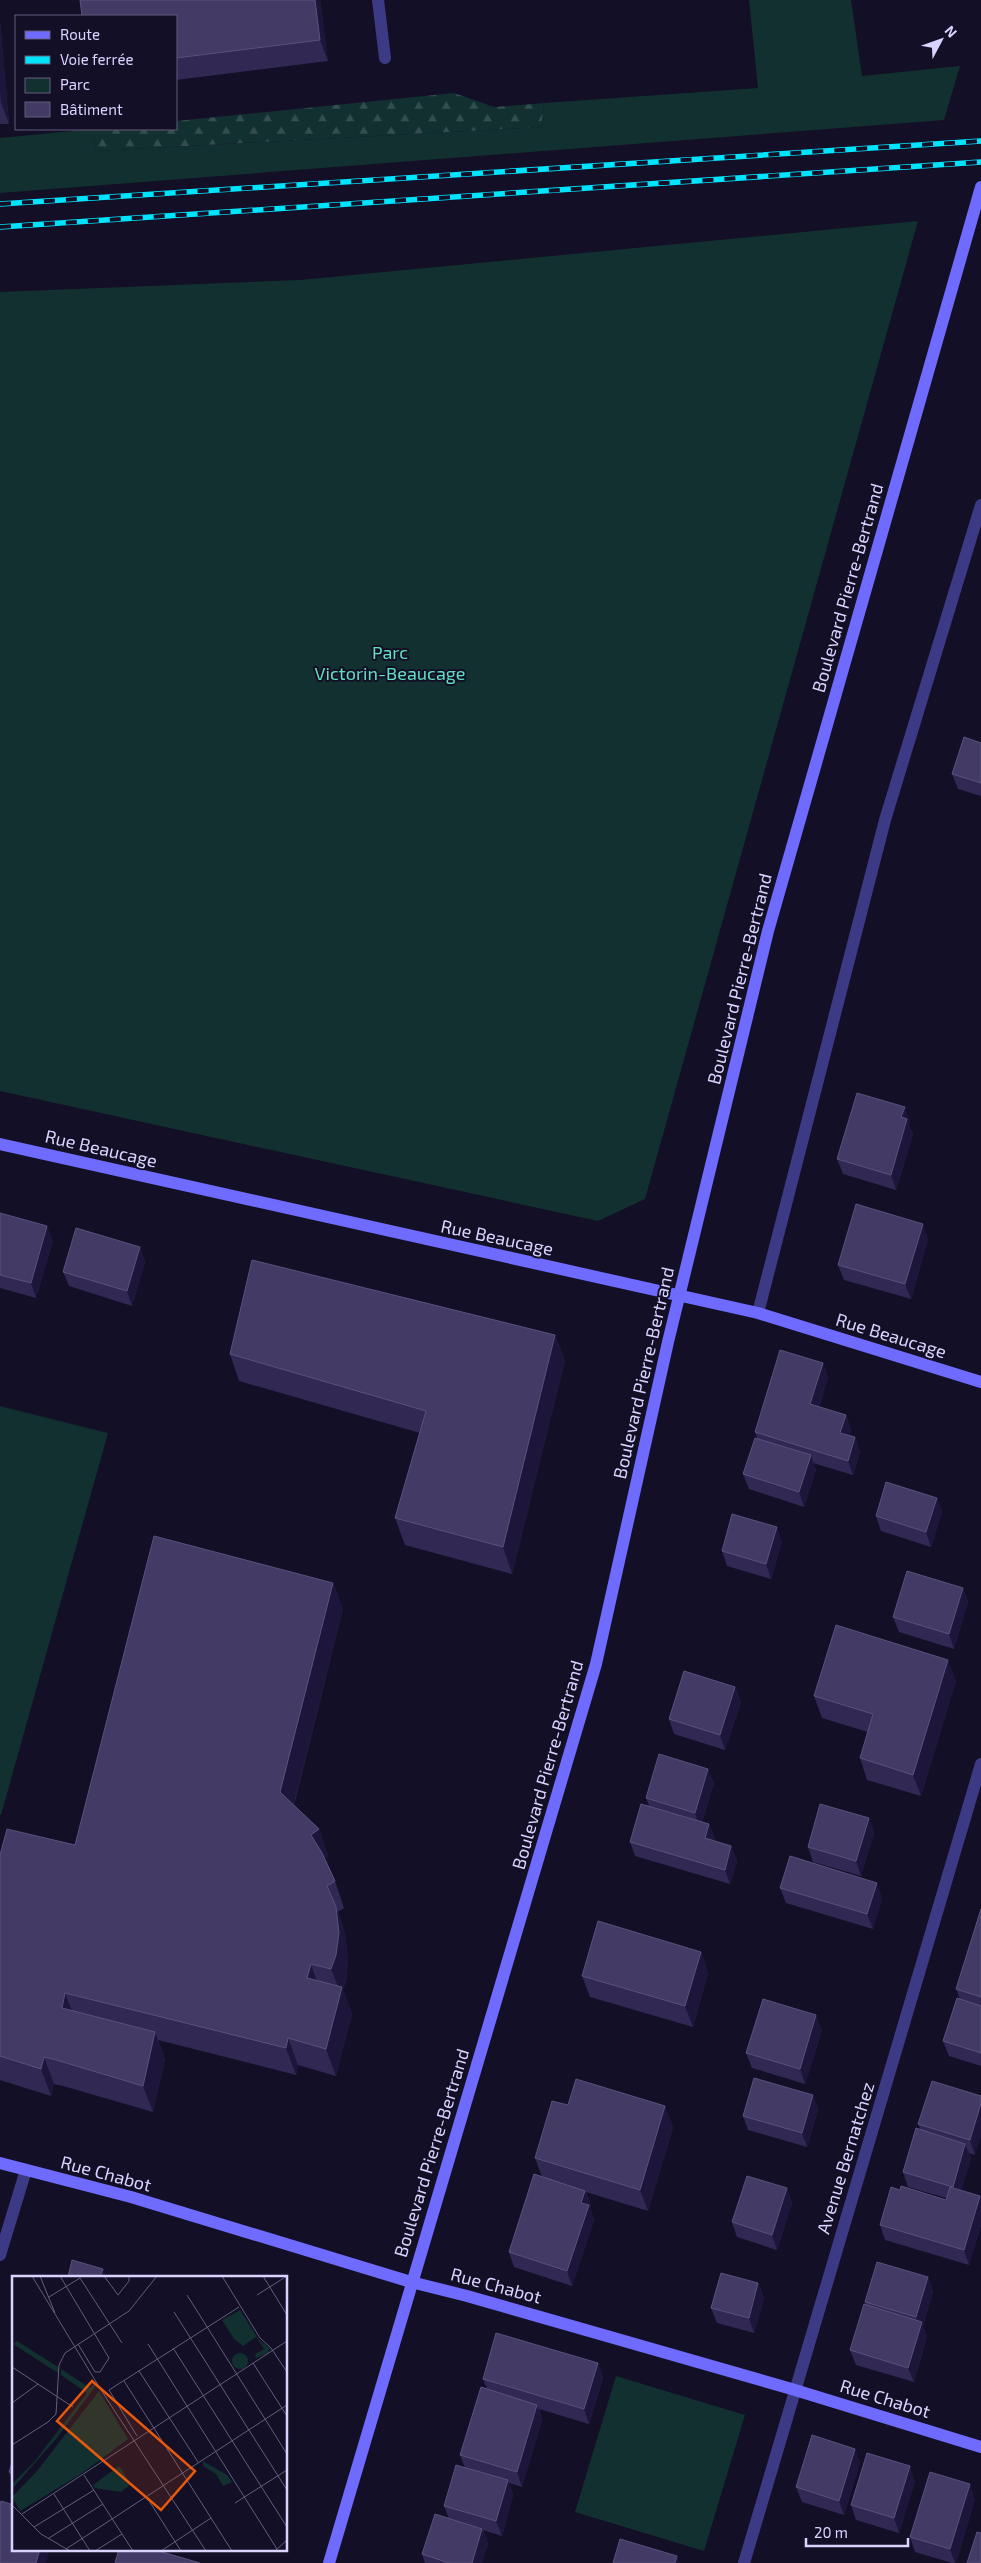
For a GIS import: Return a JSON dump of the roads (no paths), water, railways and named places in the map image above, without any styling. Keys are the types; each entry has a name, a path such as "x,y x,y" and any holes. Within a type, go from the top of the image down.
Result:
{"main road":[{"name":"Boulevard Pierre-Bertrand","path":"329,2563 596,1664 680,1296 768,931 981,187"},
{"name":"Rue Beaucage","path":"0,1144 758,1313 981,1382"},
{"name":"Rue Chabot","path":"0,2163 131,2197 412,2282 476,2298 795,2390 981,2447"}],"street":[{"path":"378,0 385,58"},
{"path":"758,1313 885,820 981,504"},
{"name":"Avenue Bernatchez","path":"744,2563 981,1764"},
{"path":"0,2255 26,2170"}],"railway":[{"path":"0,204 981,141"},
{"path":"0,227 981,162"}],"park label":[{"name":"Parc Victorin-Beaucage","path":"390,663"}]}
